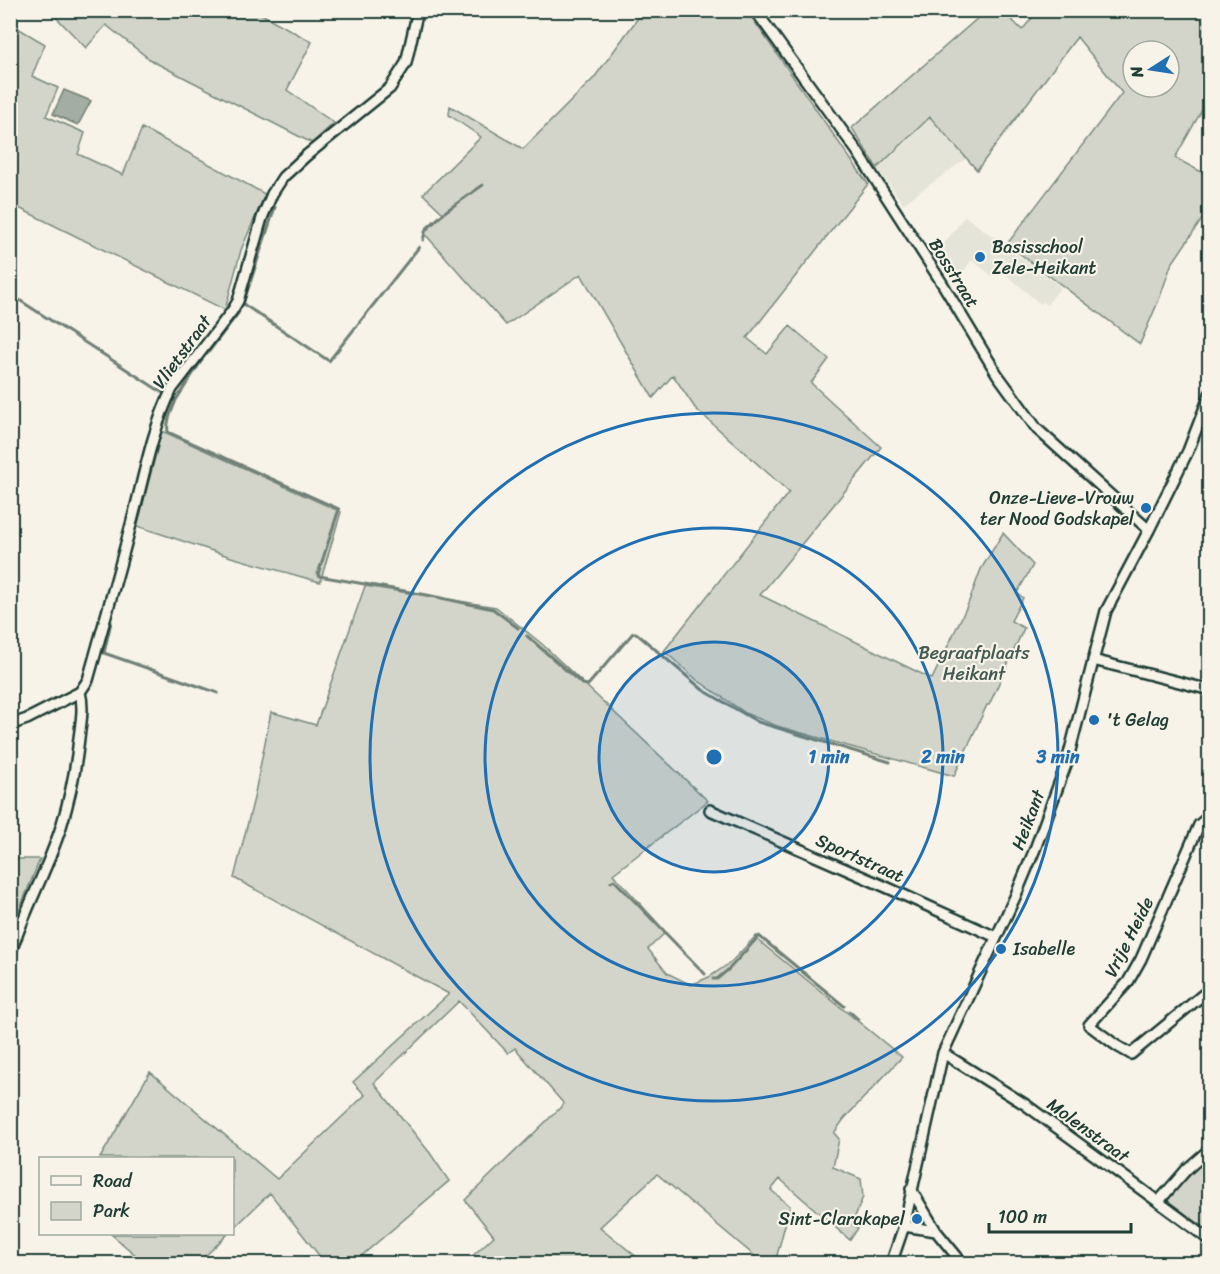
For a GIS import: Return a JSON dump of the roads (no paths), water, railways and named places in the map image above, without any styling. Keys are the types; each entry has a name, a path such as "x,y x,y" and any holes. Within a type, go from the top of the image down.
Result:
{"street":[{"name":"Vlietstraat","path":"80,692 88,680 158,421 165,403 172,389 238,301 262,218 272,194 283,177 306,155 390,88 406,63 418,10"},
{"name":"Bosstraat","path":"755,10 857,151 942,283 997,374 1037,429 1149,530"},
{"name":"Heikant","path":"891,1263 904,1226 943,1053 1035,849 1059,786 1106,611 1188,451 1209,394"},
{"path":"1093,660 1209,690"},
{"path":"10,725 80,692 83,703 70,795 60,829 10,955"},
{"name":"Sportstraat","path":"710,810 996,937"},
{"name":"Vrije Heide","path":"1209,818 1199,825 1141,959 1128,982 1089,1025 1131,1054 1209,989"},
{"name":"Molenstraat","path":"943,1053 1026,1106 1209,1240"},
{"path":"1158,1202 1187,1169 1209,1149"},
{"path":"911,1190 936,1231 963,1263"},
{"path":"904,1226 936,1231"}],"waterway":[{"path":"423,240 426,229 446,211 483,185"},
{"path":"275,207 243,304 329,361 419,247"},
{"path":"10,294 163,393"},
{"path":"207,354 239,312"},
{"path":"176,400 202,360"},
{"path":"173,398 176,400 169,420 168,432 339,509 319,576 493,609 518,628"},
{"path":"112,615 124,569"},
{"path":"111,622 104,653 218,693"},
{"path":"527,636 582,684 588,685 633,633 636,633 703,690 758,722 890,762"},
{"path":"611,882 614,880 705,974"},
{"path":"713,979 717,979 729,969 759,936 844,1006"},
{"path":"849,1011 858,1019"}],"place":[{"name":"Basisschool Zele-Heikant","path":"980,257"},
{"name":"Onze-Lieve-Vrouw ter Nood Godskapel","path":"1146,508"},
{"name":"'t Gelag","path":"1094,720"},
{"name":"Isabelle","path":"1001,949"},
{"name":"Sint-Clarakapel","path":"917,1219"}],"park label":[{"name":"Begraafplaats Heikant","path":"974,663"}]}
